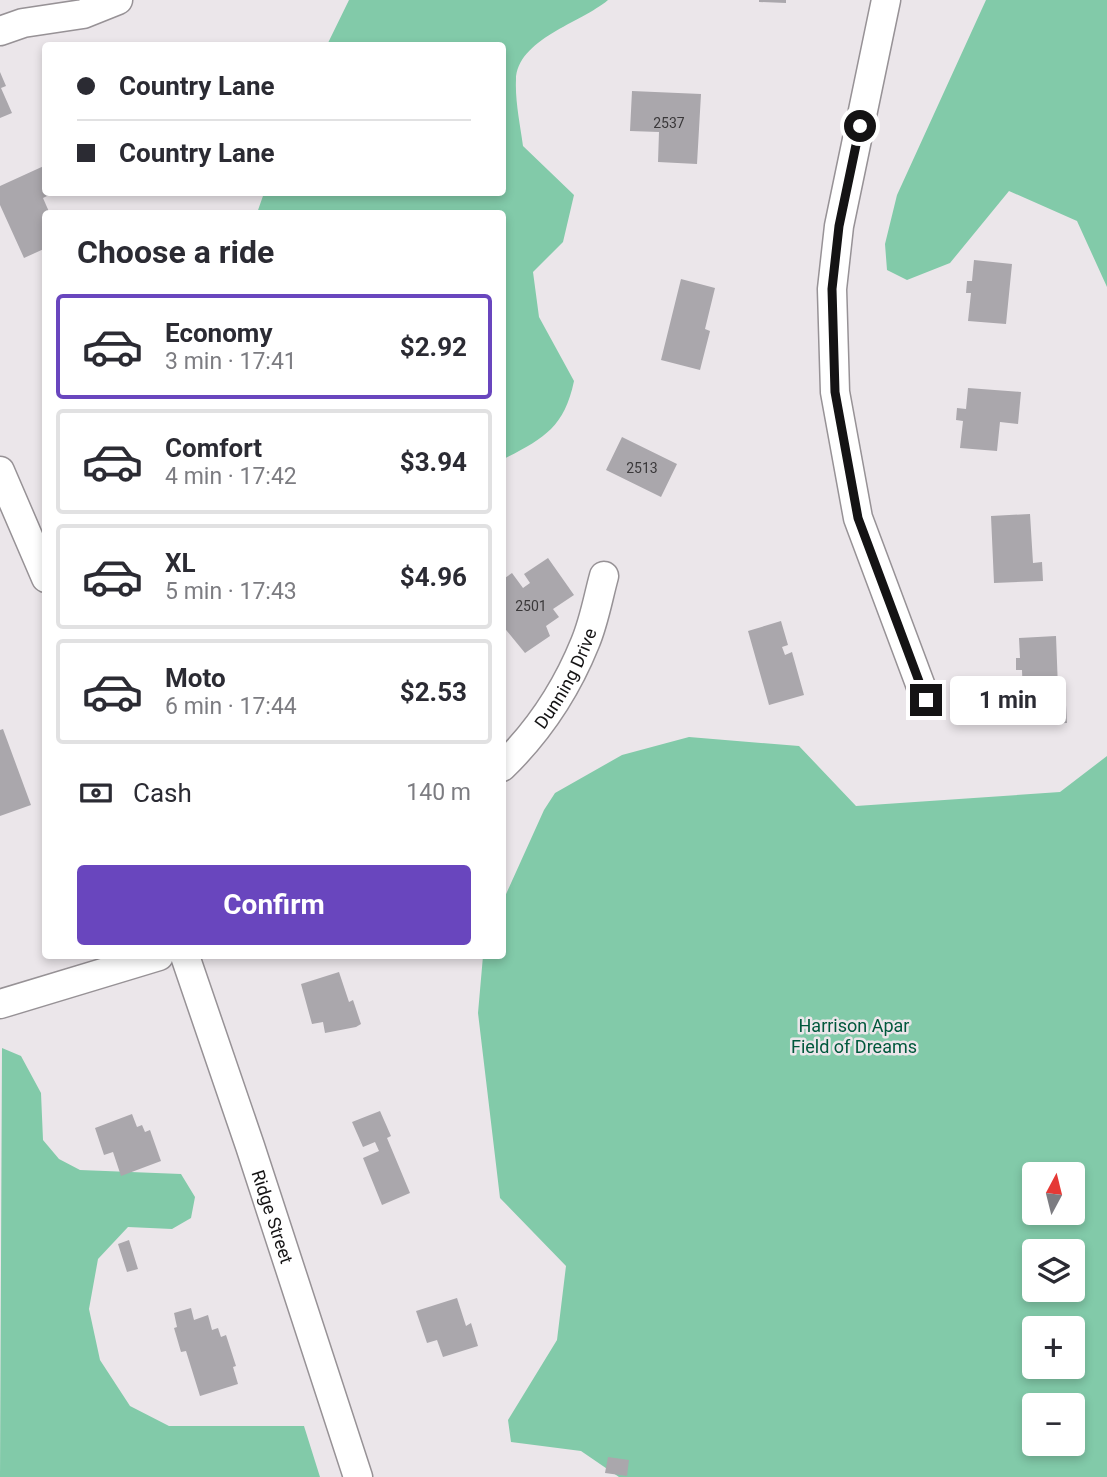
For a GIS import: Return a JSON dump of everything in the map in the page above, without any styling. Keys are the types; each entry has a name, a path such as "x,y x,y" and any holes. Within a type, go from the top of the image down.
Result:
{"street":[{"path":"0,31 23,23 83,14 118,0"},
{"path":"886,0 839,226 832,289 835,392 858,518 926,700"},
{"path":"0,471 42,569"},
{"name":"Dunning Drive","path":"506,763 528,741 560,694 586,642 604,576"},
{"path":"0,1004 149,959"},
{"name":"Ridge Street","path":"186,959 358,1477"}],"green space":[{"path":"349,0 608,0 538,43 527,53 519,66 516,96 523,146 574,195 563,242 533,272 539,317 574,381 570,397 557,422 529,446 506,458 506,210 258,210 263,196 506,196 506,42 328,42"},
{"path":"986,0 1107,0 1107,287 1077,221 1009,191 950,263 907,280 887,270 885,244 897,195"},
{"name":"Harrison Apar Field of Dreams","path":"689,737 799,746 856,806 1060,792 1107,756 1107,1477 619,1477 581,1451 511,1442 508,1420 557,1340 566,1266 500,1198 478,1013 483,959 506,959 506,894 544,810 555,793 622,755"},
{"path":"2,1048 21,1056 41,1093 43,1140 59,1159 80,1170 181,1174 195,1197 191,1218 172,1229 128,1227 98,1259 89,1309 100,1360 130,1406 169,1426 304,1426 320,1477 0,1477"}],"building":[{"path":"786,0 786,3 759,2"},
{"path":"0,72 6,86 1,88 12,113 0,118"},
{"path":"632,91 701,94 697,164 658,162 659,132 630,131"},
{"path":"42,167 42,196 47,196 43,198 48,210 42,210 42,250 24,258 0,205 0,186"},
{"path":"974,260 1012,264 1006,324 968,321 971,293 966,293 967,281 972,281"},
{"path":"681,279 715,288 705,329 710,331 700,370 661,360"},
{"path":"968,388 1021,392 1018,424 1000,422 997,451 960,448 963,421 956,420 957,408 966,409"},
{"path":"622,437 677,464 661,497 606,470"},
{"path":"1030,514 1033,563 1042,562 1043,581 994,583 991,516"},
{"path":"548,558 574,595 553,609 559,617 546,626 550,636 525,653 506,630 506,577 512,573 523,588 530,583 524,574"},
{"path":"781,621 788,645 782,647 785,655 792,652 804,695 769,705 748,631"},
{"path":"1056,636 1058,688 1065,687 1067,723 1024,725 1022,670 1016,670 1016,658 1020,658 1019,638"},
{"path":"3,729 31,805 0,816 0,730"},
{"path":"339,972 349,1002 353,1000 361,1024 325,1033 323,1022 312,1024 301,984"},
{"path":"380,1111 391,1136 387,1138 410,1193 382,1205 363,1158 379,1151 375,1142 363,1147 352,1122"},
{"path":"132,1114 137,1127 142,1125 145,1132 150,1130 161,1161 121,1176 113,1152 104,1155 95,1128"},
{"path":"129,1240 138,1269 127,1272 118,1244"},
{"path":"457,1298 466,1326 471,1323 478,1346 443,1357 437,1340 427,1343 416,1311"},
{"path":"191,1308 194,1320 208,1315 212,1330 218,1328 221,1337 226,1335 236,1366 233,1367 238,1384 200,1396 186,1351 181,1352 174,1328 177,1327 174,1313"},
{"path":"608,1457 629,1460 627,1476 605,1473"}],"route":[{"path":"860,126 839,226 832,289 835,392 858,518 926,700"}]}
